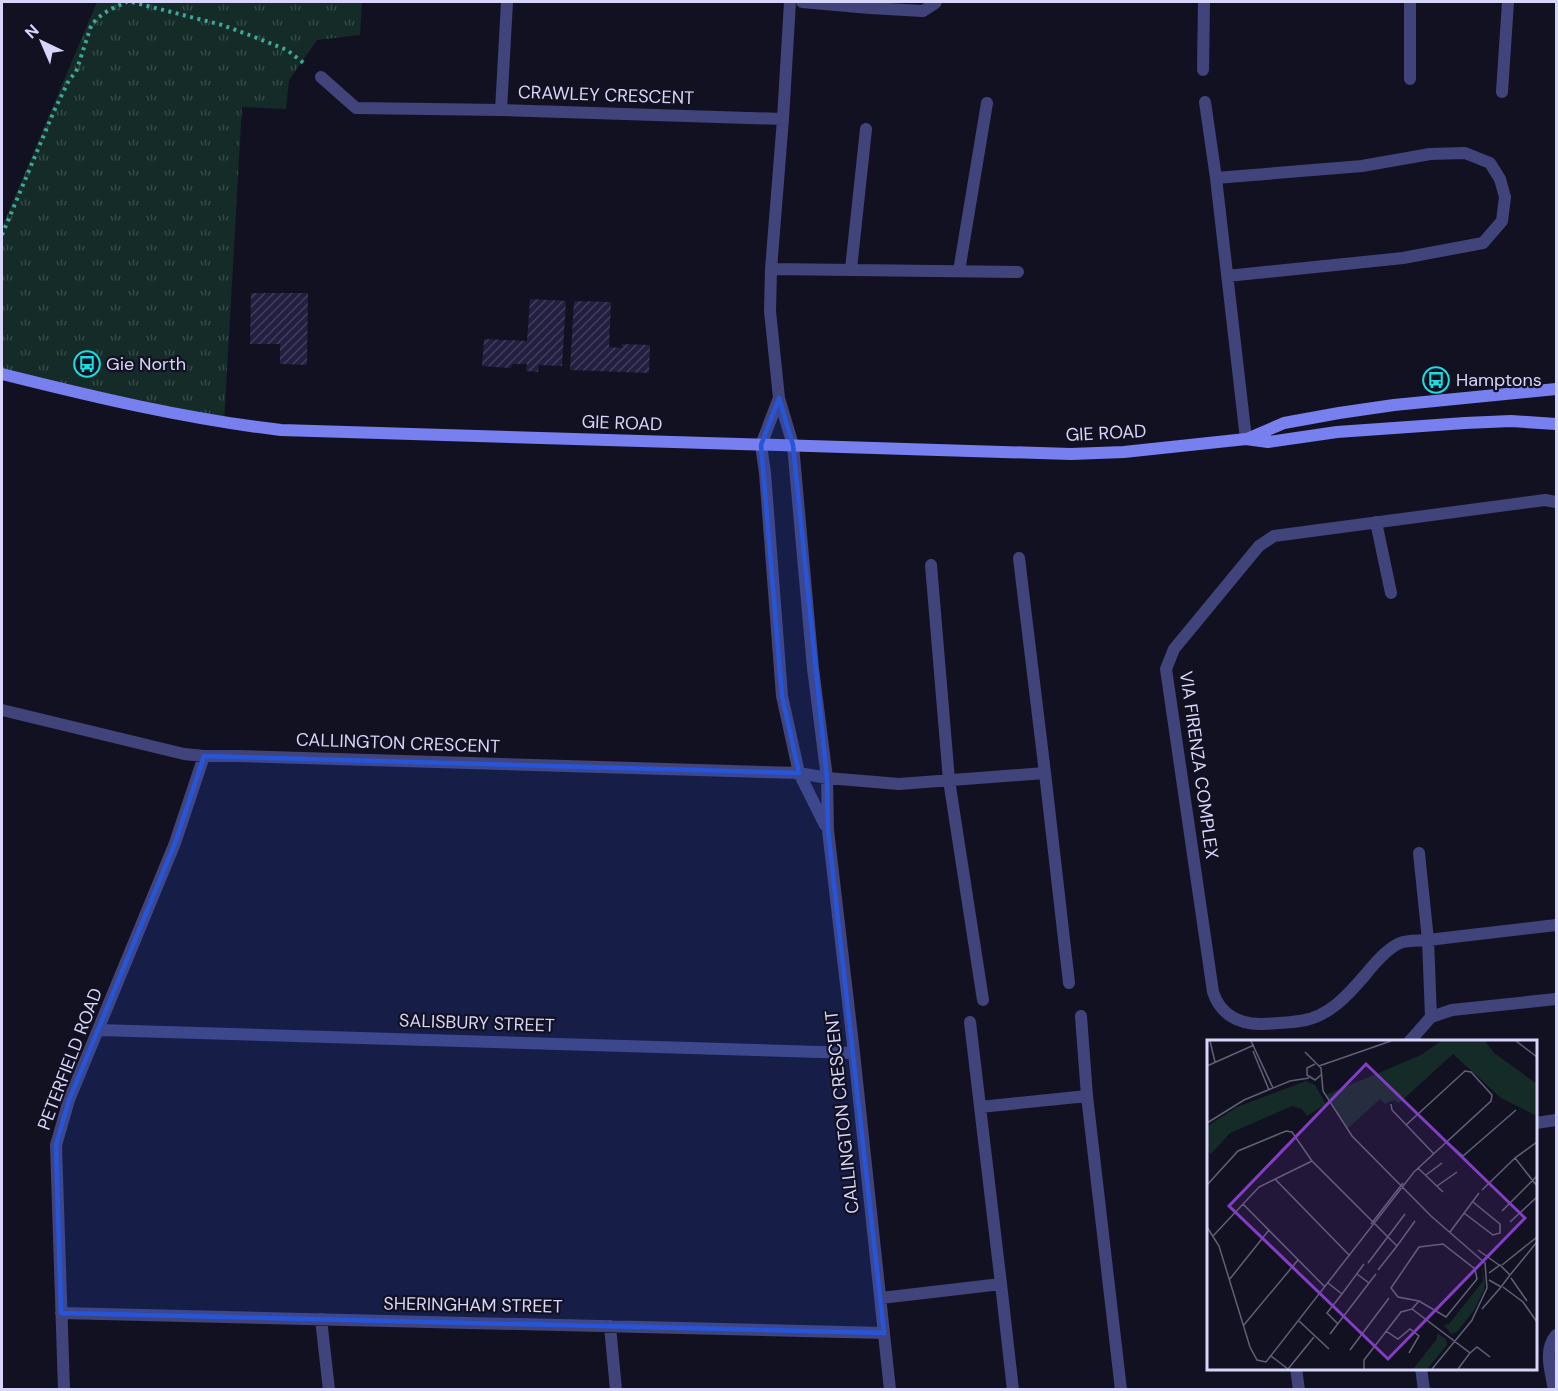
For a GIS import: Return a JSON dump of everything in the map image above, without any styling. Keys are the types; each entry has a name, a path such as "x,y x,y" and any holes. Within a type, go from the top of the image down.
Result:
{"street":[{"name":"CRAWLEY CRESCENT","path":"507,2 501,110 783,118"},
{"path":"790,2 770,311 779,398 793,445"},
{"path":"802,2 923,11 936,2"},
{"path":"1203,70 1204,2"},
{"path":"1410,2 1410,79"},
{"path":"1502,92 1508,2"},
{"path":"321,77 356,108 501,110"},
{"path":"1205,102 1246,439"},
{"path":"959,271 987,103"},
{"path":"851,269 866,129"},
{"path":"1216,178 1362,166 1430,154 1465,153 1490,163 1500,179 1504,197 1502,222 1483,243 1403,258 1227,276"},
{"path":"771,269 1018,272"},
{"name":"GIE ROAD","path":"2,374 165,412 235,425 281,430 1071,454 1124,452 1246,439 1268,442 1337,432 1465,423 1511,421 1557,424"},
{"name":"GIE ROAD","path":"1246,439 1284,423 1339,413 1394,405 1557,389"},
{"path":"761,445 779,398"},
{"name":"CALLINGTON CRESCENT","path":"761,445 782,696 799,773 828,830"},
{"name":"CALLINGTON CRESCENT","path":"793,445 813,668 827,778 828,830 890,1389"},
{"name":"VIA FIRENZA COMPLEX","path":"1557,502 1545,500 1274,536 1259,546 1174,649 1166,669 1213,992 1222,1011 1238,1021 1254,1024 1302,1021 1328,1011 1353,989 1379,958 1400,943 1557,925"},
{"path":"1376,522 1391,592"},
{"path":"1019,558 1069,983"},
{"path":"931,565 949,780 983,1000"},
{"name":"CALLINGTON CRESCENT","path":"2,710 184,754 204,756 799,773 827,778"},
{"name":"PETERFIELD ROAD","path":"64,1389 56,1145 69,1100 175,843 204,756"},
{"path":"827,778 899,784 1045,773"},
{"path":"1419,853 1428,940 1431,1017"},
{"path":"1410,1040 1431,1017 1452,1010 1557,999"},
{"path":"1082,1016 1087,1096 1121,1389"},
{"path":"970,1022 1013,1389"},
{"name":"SALISBURY STREET","path":"99,1030 854,1053"},
{"path":"980,1107 1087,1096"},
{"path":"1537,1123 1557,1120"},
{"path":"880,1298 1001,1284"},
{"name":"SHERINGHAM STREET","path":"61,1313 884,1333"},
{"path":"321,1319 329,1389"},
{"path":"610,1326 616,1389"},
{"path":"1554,1389 1549,1347 1557,1335"},
{"path":"1296,1370 1299,1389"},
{"path":"1421,1370 1424,1389"}],"path":[{"path":"2,236 54,111 69,80 76,72 91,26 107,11 127,2"},
{"path":"132,2 222,25 261,39 287,50 321,77"}],"highlighted area":[{"path":"779,398 793,445 827,778 828,830 884,1333 61,1313 56,1145 69,1100 175,843 204,756 799,773 782,696 761,445"}],"green space":[{"path":"97,2 362,2 360,35 317,40 289,80 286,109 242,107 224,423 2,374 2,227"}],"building":[{"path":"251,293 308,293 307,365 280,364 280,344 250,344"},
{"path":"530,299 566,301 562,366 539,365 538,372 526,371 527,364 512,364 511,368 482,366 484,339 527,341"},
{"path":"574,301 611,302 609,347 622,348 622,344 650,345 649,373 570,370"}],"place":[{"name":"Gie North","path":"87,364"},
{"name":"Hamptons","path":"1436,380"}]}
